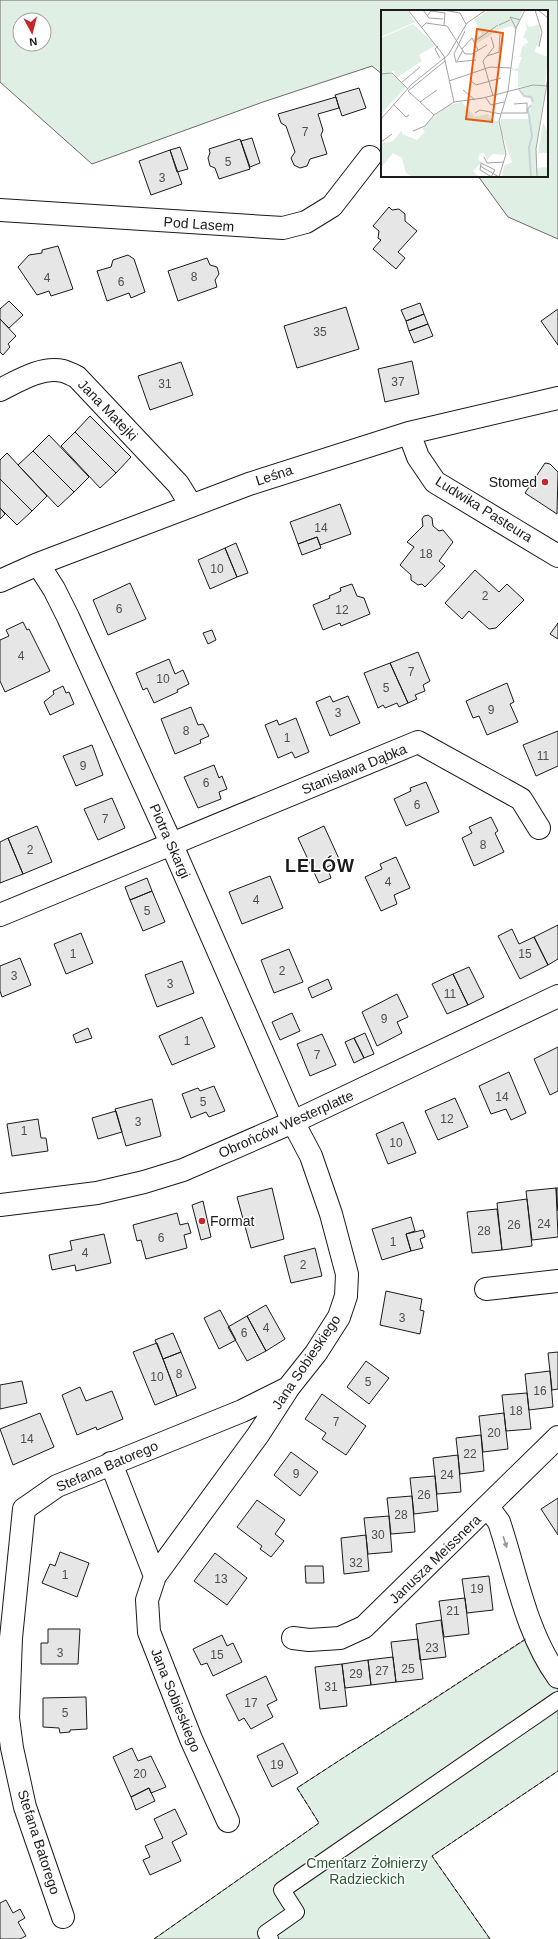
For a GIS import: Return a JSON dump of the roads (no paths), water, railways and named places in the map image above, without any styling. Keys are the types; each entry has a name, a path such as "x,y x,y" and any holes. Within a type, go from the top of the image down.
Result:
{"street":[{"name":"Pod Lasem","path":"0,210 283,228 306,222 332,206 370,157"},
{"name":"Jana Matejki","path":"0,390 22,379 46,371 63,370 77,377 178,484 191,505"},
{"name":"Leśna","path":"0,581 38,564 249,484 409,433 558,398"},
{"name":"Ludwika Pasteura","path":"409,433 418,457 436,482 558,556"},
{"name":"Piotra Skargi","path":"38,564 54,589 68,617 171,843 293,1122"},
{"name":"Stanisława Dąbka","path":"171,843 418,742 521,799 539,828"},
{"path":"0,915 171,843"},
{"name":"Obrońców Westerplatte","path":"0,1205 97,1193 144,1182 183,1170 293,1122 558,996"},
{"name":"Jana Sobieskiego","path":"228,1821 191,1739 149,1632 147,1600 154,1576 258,1434 289,1387 316,1353 340,1317 346,1296 347,1274 331,1214 311,1156 293,1122"},
{"path":"486,1289 558,1281"},
{"name":"Stefana Batorego","path":"63,1917 25,1807 12,1748 8,1718 11,1638 24,1509 57,1486 242,1411 289,1387"},
{"name":"Janusza Meissnera","path":"292,1638 309,1640 340,1638 364,1627 558,1437"},
{"path":"111,1463 154,1576"},
{"path":"488,1507 499,1522 534,1634 546,1661 558,1677"},
{"path":"270,1939 266,1933 296,1912 282,1890 558,1700"}],"place":[{"name":"Stomed","path":"545,482"},
{"name":"Format","path":"202,1221"}],"district":[{"name":"LELÓW","path":"320,866"}],"park label":[{"name":"Cmentarz Żołnierzy Radzieckich","path":"367,1872"}]}
